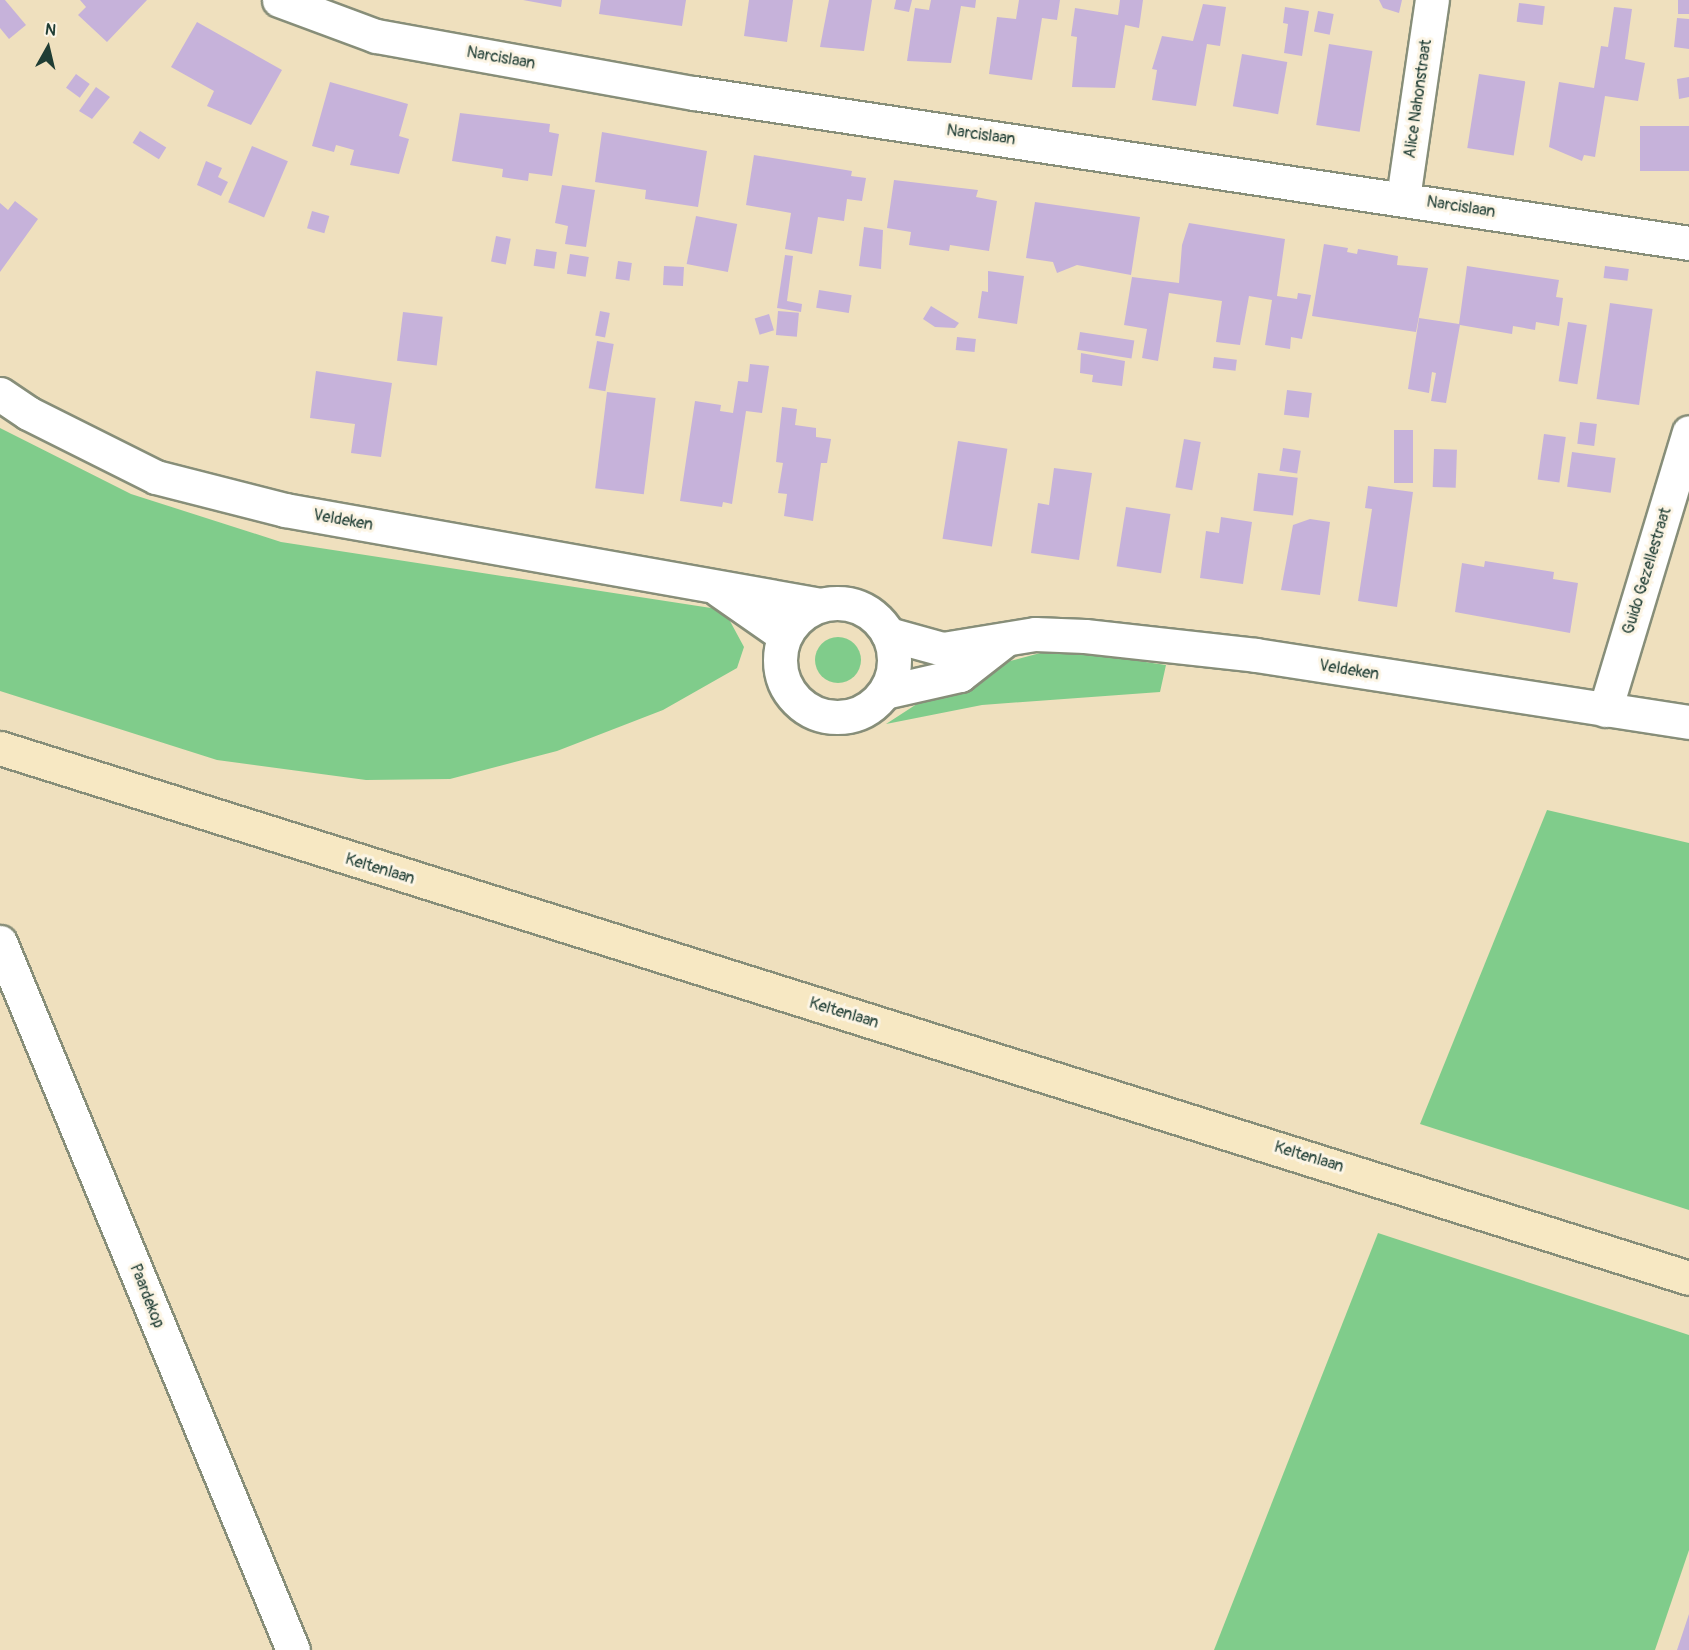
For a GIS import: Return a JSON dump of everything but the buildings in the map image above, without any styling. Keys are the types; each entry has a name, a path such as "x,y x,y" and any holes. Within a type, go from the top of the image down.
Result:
{"main road":[{"name":"Keltenlaan","path":"0,748 1689,1278"}],"street":[{"name":"Narcislaan","path":"279,0 376,36 694,93 1403,198 1689,243"},
{"name":"Alice Nahonstraat","path":"1403,198 1432,0"},
{"name":"Veldeken","path":"0,394 28,413 156,477 285,510 707,582 821,605 854,606 873,617 888,634 944,649 1035,634 1085,636 1256,655 1689,722"},
{"name":"Guido Gezellestraat","path":"1605,710 1689,432"},
{"name":"Veldeken","path":"707,582 785,636"},
{"path":"821,605 798,618 785,636 781,650 781,675 792,697 808,710 820,715 855,715 870,707 885,692 894,659 888,634"},
{"path":"885,692 960,675 1008,638"},
{"name":"Paardekop","path":"0,942 293,1650"}],"green space":[{"path":"0,428 131,494 281,542 724,610 744,647 737,668 663,710 557,751 450,779 366,780 217,760 0,691"},
{"path":"838,637 854,644 861,660 854,676 838,683 822,676 815,660 822,644"},
{"path":"1044,652 1084,653 1166,665 1160,692 982,705 886,724 923,700 975,686 1010,661"},
{"path":"1547,810 1689,843 1689,1210 1420,1124"},
{"path":"1378,1233 1689,1335 1689,1550 1655,1650 1214,1650"}]}
